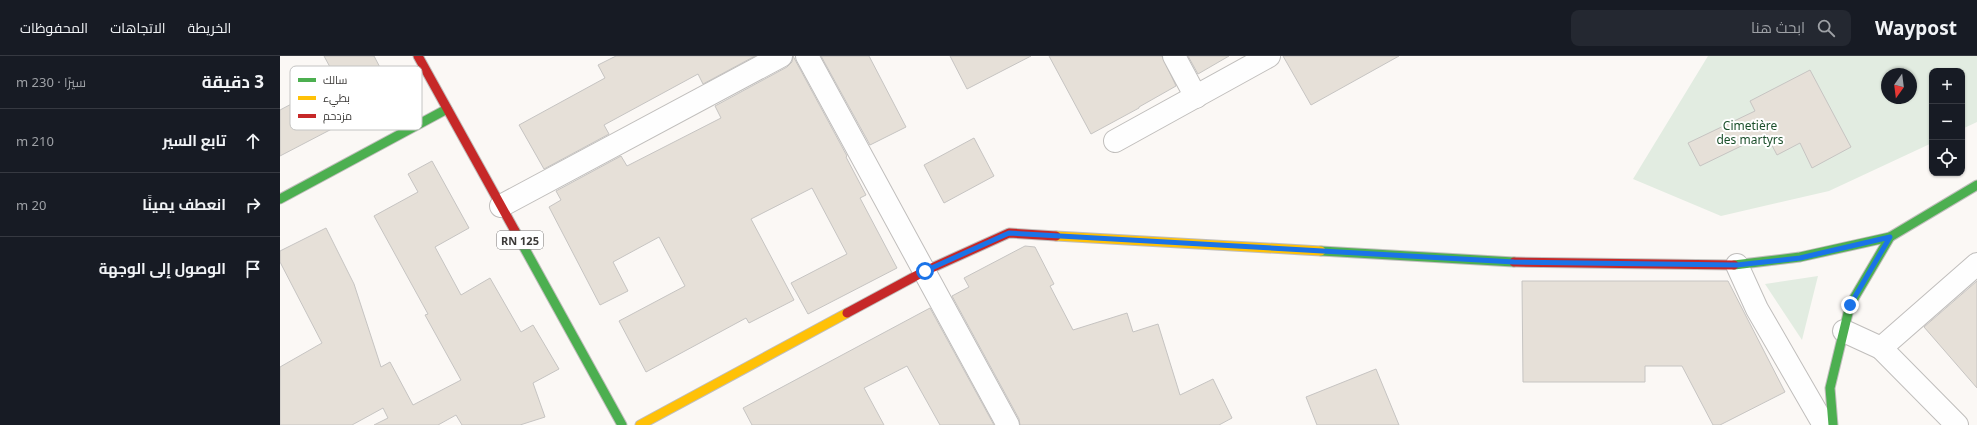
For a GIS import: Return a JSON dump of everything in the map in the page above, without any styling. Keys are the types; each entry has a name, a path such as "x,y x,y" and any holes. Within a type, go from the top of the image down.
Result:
{"street":[{"name":"RN 125","path":"418,56 622,425"},
{"path":"501,206 781,56"},
{"path":"807,56 1008,425"},
{"path":"1174,56 1196,97"},
{"path":"1115,141 1269,56"},
{"path":"422,123 448,109"},
{"path":"280,199 409,130"},
{"path":"640,425 925,271 1009,233 1514,262 1737,265 1800,258 1890,237 1977,185"},
{"path":"1833,425 1830,388 1850,305 1890,237"},
{"path":"1881,348 1977,264"},
{"path":"1737,265 1757,309 1824,425"},
{"path":"1844,331 1881,348 1957,425"}],"green space":[{"name":"Cimetière des martyrs","path":"1708,56 1977,56 1977,122 1965,128 1965,68 1929,68 1929,144 1829,191 1721,216 1633,179"},
{"path":"1818,276 1802,340 1765,284"}],"building":[{"path":"324,56 374,56 379,66 329,66"},
{"path":"616,56 755,56 703,84 698,74 604,125 609,134 544,169 519,125 605,78 598,65"},
{"path":"793,56 847,156 846,157 866,195 860,198 897,268 808,314 791,283 847,254 812,188 751,219 794,300 749,323 746,318 646,372 619,321 685,286 659,237 613,262 628,291 600,305 549,207 561,200 556,191 621,156 627,166 721,118 715,106 787,67 792,62"},
{"path":"821,56 869,56 906,127 870,145"},
{"path":"950,56 1031,56 967,89"},
{"path":"1049,56 1162,56 1176,86 1091,134"},
{"path":"1188,56 1229,56 1198,74"},
{"path":"1283,56 1399,56 1311,105"},
{"path":"1810,70 1851,147 1812,168 1800,143 1777,155 1766,134 1700,166 1688,143 1755,111 1750,101"},
{"path":"290,105 290,130 330,130 280,156 280,110"},
{"path":"974,138 994,176 944,203 924,165"},
{"path":"432,161 469,228 435,247 461,295 490,278 521,332 533,325 559,369 533,383 545,417 520,425 462,425 456,415 438,425 374,425 388,418 383,408 352,425 280,425 280,367 322,343 280,262 280,251 326,228 354,284 381,367 390,362 413,405 461,380 425,315 428,314 374,216 418,192 408,174"},
{"path":"1025,246 1035,247 1054,284 1050,286 1073,330 1127,313 1133,332 1158,324 1180,395 1213,379 1232,418 1219,425 1020,425 1019,419 952,296 969,287 964,278"},
{"path":"1522,281 1728,281 1785,392 1720,425 1713,425 1682,366 1645,366 1645,382 1523,382"},
{"path":"1977,281 1977,388 1924,327"},
{"path":"930,308 994,425 940,425 907,366 864,388 884,425 752,425 743,408"},
{"path":"1376,369 1399,425 1317,425 1306,397"}],"traffic: fast":[{"path":"422,122 447,109"},
{"path":"280,199 408,130"},
{"path":"1833,425 1830,388 1850,305 1890,237 1977,185"},
{"path":"515,231 622,425"},
{"path":"1734,265 1800,257 1890,237"},
{"path":"1321,251 1514,262"}],"traffic: slow":[{"path":"1056,236 1321,251"},
{"path":"640,425 847,313"}],"traffic: jam":[{"path":"418,56 515,231"},
{"path":"847,313 925,271 1009,233 1056,236"},
{"path":"1514,262 1734,265"}],"route":[{"path":"925,271 1009,233 1514,262 1737,265 1800,258 1890,237 1850,305"}]}
